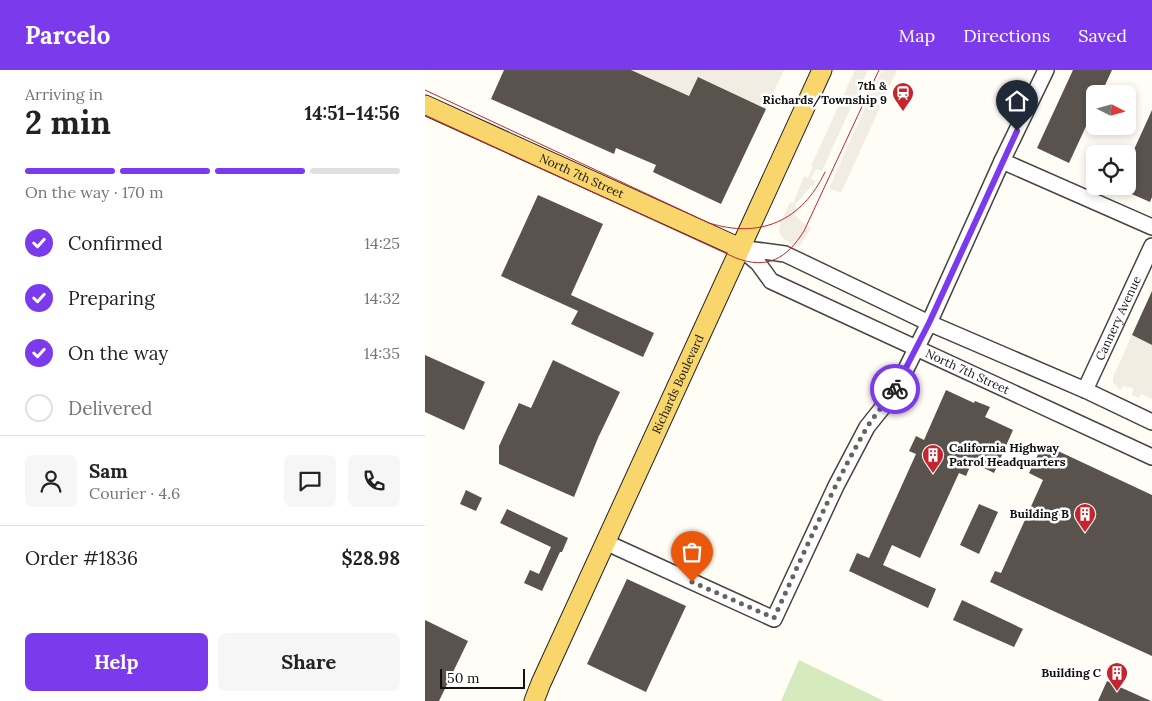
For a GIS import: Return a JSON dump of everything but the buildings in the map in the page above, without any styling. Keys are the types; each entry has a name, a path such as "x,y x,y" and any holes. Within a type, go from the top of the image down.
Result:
{"main road":[{"name":"Richards Boulevard","path":"534,701 822,70"},
{"name":"North 7th Street","path":"425,105 740,248"}],"street":[{"path":"605,542 774,618 836,486 867,427 887,402 917,348 1002,161 1046,70"},
{"path":"1002,161 1152,227"},
{"name":"Cannery Avenue","path":"1085,390 1152,246"},
{"name":"North 7th Street","path":"740,248 785,254 929,323 1085,390 1152,422"},
{"name":"North 7th Street","path":"740,248 758,263 771,281 1152,457"}],"green space":[{"path":"799,660 884,701 781,701"}],"shaded area":[{"path":"631,70 784,70 766,109 699,77 689,96"},
{"path":"855,70 868,70 822,171 816,169 811,179 816,181 796,204 795,215 811,228 799,247 782,237 779,232 780,224 790,202 793,203 804,176 808,178 813,167 811,166"},
{"path":"882,70 897,70 841,193 829,188"},
{"path":"1132,335 1152,345 1152,399 1141,394 1139,398 1132,395 1133,388 1123,386 1120,390 1113,382 1113,377"}],"tram line":[{"path":"425,115 736,258 758,263 767,262 783,255 804,231 879,70"},
{"path":"425,90 709,223 728,227 745,229 762,227 792,214 816,189 825,172"}],"way so far":[{"path":"692,582 774,618 836,486 867,427 895,389"}],"place":[{"name":"7th & Richards/Township 9","path":"903,112"},
{"name":"California Highway Patrol Headquarters","path":"933,474"},
{"name":"Building B","path":"1085,533"},
{"name":"Building C","path":"1117,692"}],"route":[{"path":"895,389 929,323 1017,131"}]}
